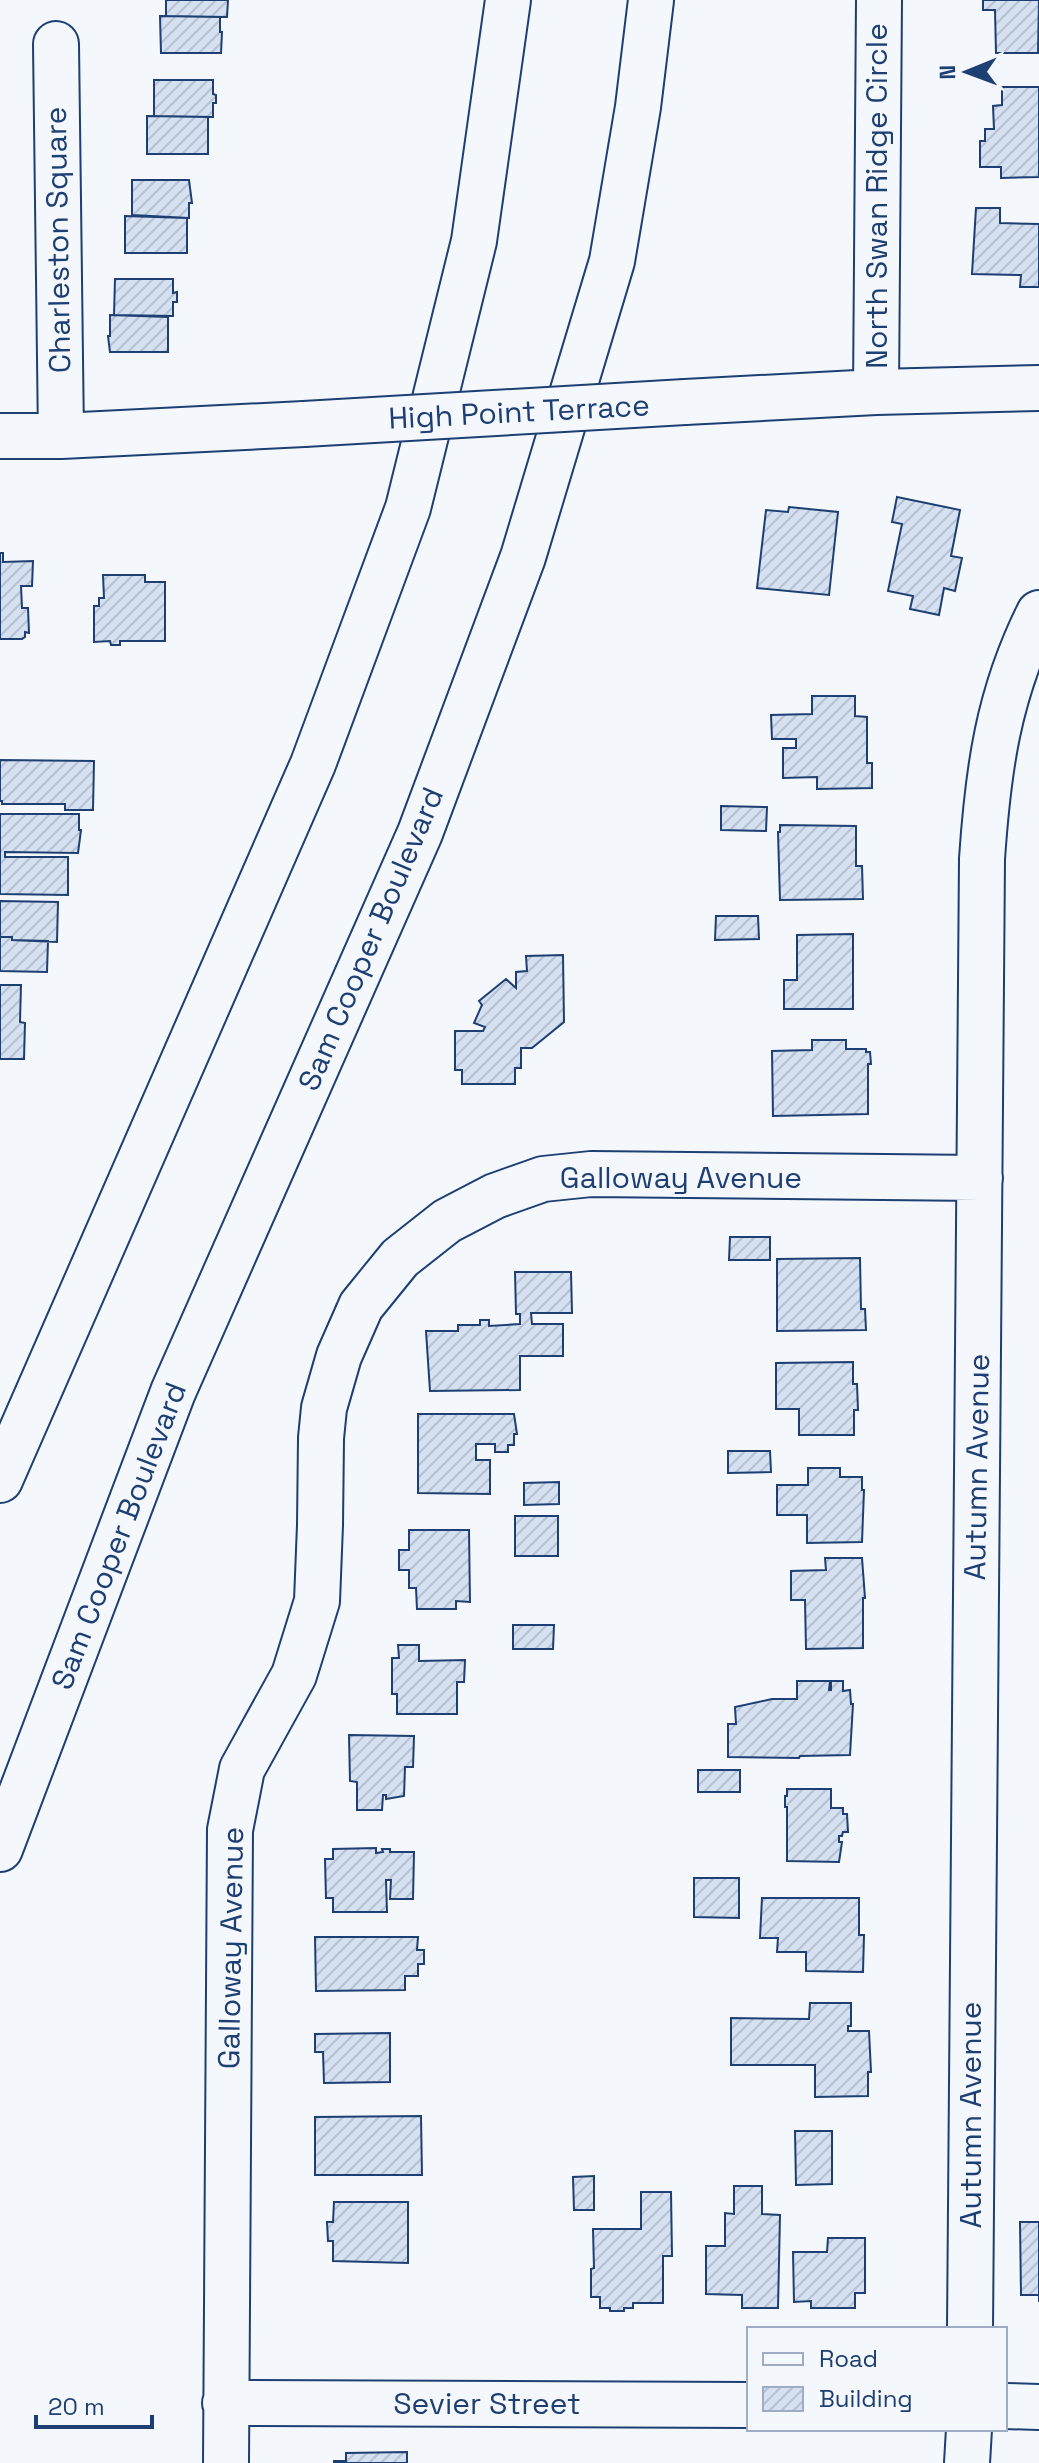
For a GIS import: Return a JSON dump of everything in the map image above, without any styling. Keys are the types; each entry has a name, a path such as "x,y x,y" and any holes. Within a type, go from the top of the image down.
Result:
{"main road":[{"path":"0,1480 313,764 408,508 474,241 508,0"},
{"name":"Sam Cooper Boulevard","path":"1,1849 173,1392 420,833 523,557 612,261 638,107 651,0"},
{"name":"North Swan Ridge Circle","path":"876,392 879,0"},
{"name":"Charleston Square","path":"56,44 61,436"},
{"name":"High Point Terrace","path":"0,436 61,436 304,424 876,392 1039,388"},
{"name":"Autumn Avenue","path":"970,2327 982,859 986,790 1002,705 1039,613"},
{"name":"Galloway Avenue","path":"226,2463 230,1830 242,1769 294,1675 317,1601 324,1408 339,1356 361,1306 400,1258 447,1221 495,1196 543,1179 591,1174 980,1178"},
{"name":"Sevier Street","path":"225,2403 747,2405"},
{"path":"1007,2406 1039,2407"},
{"path":"967,2463 969,2431"}],"building":[{"path":"166,0 228,0 227,17 166,16"},
{"path":"983,0 1039,0 1038,53 996,53 995,10 983,10"},
{"path":"160,16 220,17 221,53 161,53"},
{"path":"154,80 213,80 216,103 213,103 213,117 154,116"},
{"path":"1002,87 1039,87 1039,177 1001,178 1001,167 980,167 980,141 985,141 985,129 994,129 993,106 1002,105"},
{"path":"147,116 208,117 208,154 147,154"},
{"path":"132,180 189,180 192,203 189,203 189,218 132,215"},
{"path":"976,208 1000,208 1000,223 1039,224 1039,287 1020,287 1021,275 972,274"},
{"path":"125,216 187,218 187,253 125,253"},
{"path":"115,279 173,279 177,302 173,302 173,316 114,315"},
{"path":"110,315 168,317 168,352 110,352"},
{"path":"897,497 960,510 951,556 962,558 955,591 944,588 939,615 910,609 913,596 888,591 902,524 892,522"},
{"path":"789,507 838,512 829,595 757,588 766,510 788,512"},
{"path":"0,553 3,553 3,562 33,561 32,586 21,586 22,608 28,608 29,633 25,632 22,639 0,639"},
{"path":"103,575 145,575 145,582 165,582 165,641 120,641 120,645 111,645 110,641 94,642 94,606 99,606 99,598 104,598"},
{"path":"812,696 855,696 855,716 867,717 867,763 872,763 872,788 817,789 817,777 783,778 783,748 796,748 796,739 772,739 771,715 812,714"},
{"path":"0,760 94,761 93,810 65,810 65,804 2,804"},
{"path":"721,806 767,807 766,831 721,830"},
{"path":"0,814 79,814 81,830 78,853 5,852 5,857 68,857 68,895 0,894"},
{"path":"780,825 856,826 856,866 862,866 863,899 780,900"},
{"path":"0,901 58,902 57,942 0,937"},
{"path":"716,916 758,916 759,939 715,940"},
{"path":"853,934 853,1009 784,1009 784,980 797,980 797,935"},
{"path":"0,937 48,941 47,972 0,971"},
{"path":"563,955 564,1022 532,1048 521,1048 521,1068 515,1068 515,1084 462,1084 462,1070 455,1070 455,1031 483,1031 485,1027 474,1023 482,1005 479,1001 506,979 516,988 516,972 527,971 526,956"},
{"path":"0,985 21,985 20,1022 25,1023 24,1059 0,1059"},
{"path":"812,1040 846,1040 846,1049 866,1049 870,1052 868,1114 773,1116 772,1051 812,1050"},
{"path":"730,1237 770,1237 770,1260 729,1260"},
{"path":"860,1258 861,1309 865,1309 866,1330 777,1331 777,1259"},
{"path":"515,1272 571,1272 572,1313 531,1313 532,1324 563,1324 563,1356 520,1356 520,1390 430,1391 426,1331 458,1331 458,1325 480,1325 480,1320 489,1320 489,1326 520,1324 520,1314 516,1314"},
{"path":"853,1362 858,1410 854,1410 854,1435 799,1435 799,1409 776,1409 776,1363"},
{"path":"418,1414 514,1414 517,1434 514,1434 514,1445 508,1445 508,1452 495,1452 495,1444 476,1444 476,1460 490,1460 490,1494 418,1493"},
{"path":"728,1451 770,1451 771,1472 728,1473"},
{"path":"808,1468 840,1468 840,1477 862,1477 862,1542 807,1543 807,1515 777,1515 777,1485 808,1485"},
{"path":"559,1482 559,1504 524,1505 524,1483"},
{"path":"515,1516 558,1516 558,1556 515,1556"},
{"path":"409,1530 469,1530 470,1602 456,1601 456,1609 417,1609 416,1588 409,1588 409,1570 399,1570 399,1550 409,1550"},
{"path":"825,1558 862,1558 865,1598 863,1648 806,1649 805,1600 791,1600 791,1571 826,1570"},
{"path":"513,1625 554,1625 553,1649 513,1649"},
{"path":"398,1645 419,1645 419,1661 465,1660 464,1682 457,1682 457,1714 397,1714 397,1694 392,1694 392,1658 399,1658"},
{"path":"797,1681 830,1681 831,1690 831,1681 843,1681 843,1691 850,1690 853,1704 850,1755 728,1757 728,1724 736,1724 735,1707 772,1699 797,1699"},
{"path":"349,1735 414,1736 413,1767 405,1767 404,1796 386,1799 383,1795 382,1810 357,1810 357,1782 350,1781"},
{"path":"698,1770 740,1770 740,1792 698,1792"},
{"path":"787,1789 831,1789 831,1808 843,1808 843,1814 847,1814 848,1832 839,1836 839,1842 842,1842 839,1862 787,1861"},
{"path":"376,1848 376,1853 383,1852 382,1849 414,1852 413,1899 390,1899 391,1880 386,1880 387,1912 333,1912 333,1898 326,1898 325,1859 333,1859 333,1849"},
{"path":"694,1878 739,1878 739,1918 694,1917"},
{"path":"762,1898 859,1898 859,1935 864,1935 863,1972 806,1971 806,1952 777,1952 778,1938 760,1938"},
{"path":"315,1937 418,1937 417,1950 424,1950 424,1964 418,1964 418,1976 405,1976 405,1990 316,1991"},
{"path":"810,2003 851,2003 851,2026 848,2026 848,2031 869,2031 871,2072 868,2072 868,2096 815,2097 815,2065 731,2065 731,2018 809,2019"},
{"path":"390,2033 390,2082 324,2083 323,2052 315,2052 315,2034"},
{"path":"421,2116 422,2175 315,2175 315,2117"},
{"path":"795,2131 832,2131 832,2184 796,2185"},
{"path":"594,2176 594,2210 574,2210 573,2177"},
{"path":"734,2186 762,2186 762,2214 780,2215 778,2308 742,2308 742,2295 706,2294 706,2246 725,2246 725,2213 734,2214"},
{"path":"641,2192 671,2192 672,2256 663,2256 663,2303 633,2303 633,2308 624,2308 624,2311 600,2308 600,2297 591,2297 593,2229 641,2229"},
{"path":"334,2202 408,2202 408,2263 333,2261 333,2241 328,2241 327,2222 333,2222"},
{"path":"1020,2222 1039,2222 1039,2295 1021,2295"},
{"path":"828,2238 865,2238 865,2293 855,2293 855,2308 811,2308 811,2301 794,2302 793,2252 827,2252"},
{"path":"407,2452 407,2463 334,2463 346,2461 346,2453"}]}
